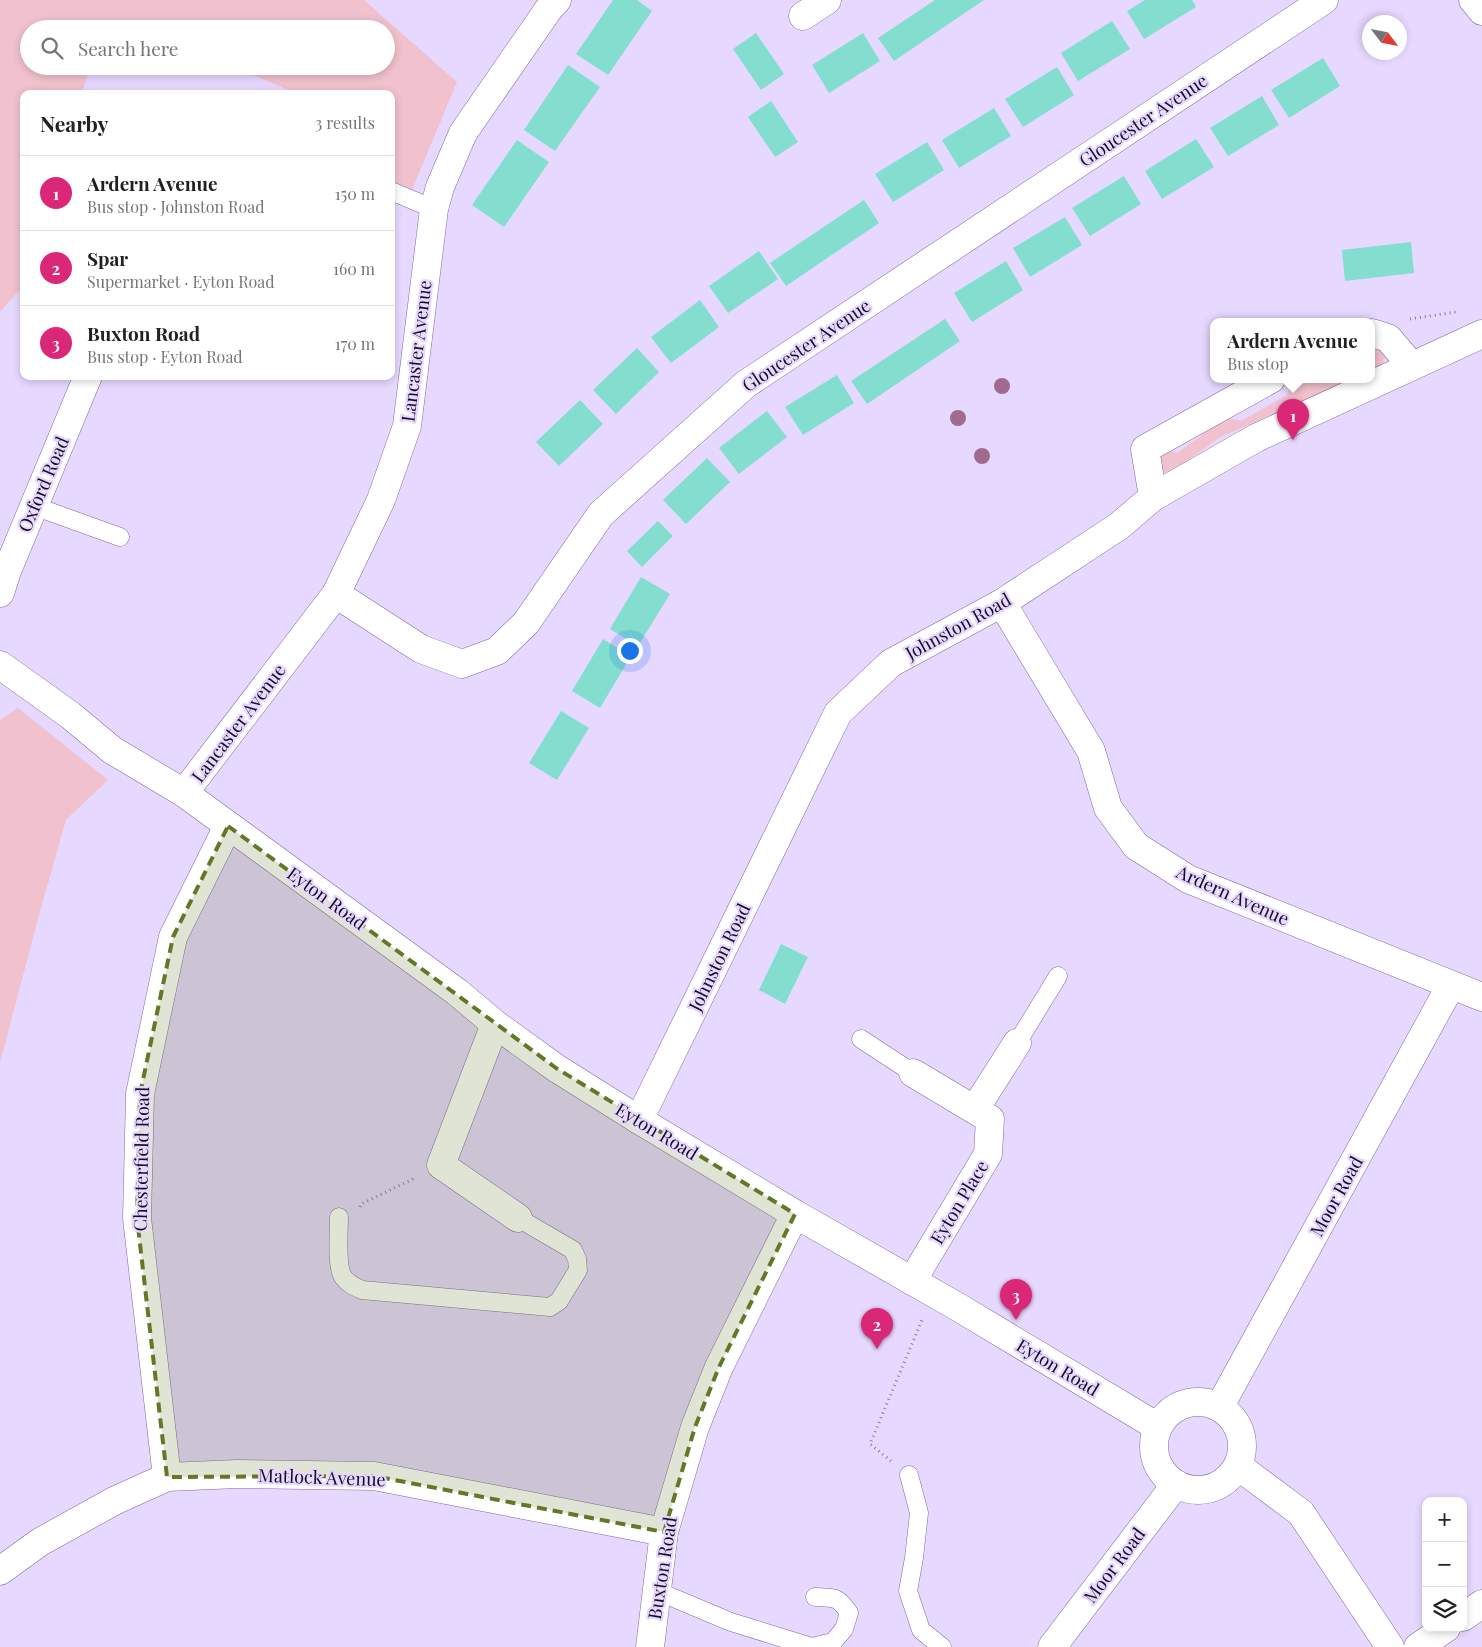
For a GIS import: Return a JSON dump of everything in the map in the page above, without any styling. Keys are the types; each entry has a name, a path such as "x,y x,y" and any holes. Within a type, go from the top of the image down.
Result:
{"street":[{"name":"Lancaster Avenue","path":"184,793 336,594 381,500 407,426 434,209 440,186 463,133 548,10 557,0"},
{"path":"803,16 827,0"},
{"name":"Gloucester Avenue","path":"336,594 421,649 462,664 497,651 526,623 602,514 746,384 1324,0"},
{"path":"1473,0 1482,11"},
{"path":"1376,334 1388,338 1411,366"},
{"name":"Johnston Road","path":"1375,383 1482,334"},
{"name":"Oxford Road","path":"0,593 86,380"},
{"path":"1153,498 1145,449 1264,383"},
{"name":"Johnston Road","path":"639,1120 838,713 891,663 1002,603 1120,526 1153,498 1256,438 1374,383"},
{"name":"Ardern Avenue","path":"1002,603 1091,751 1108,808 1136,846 1188,878 1482,997"},
{"path":"0,665 70,715 112,750 184,793"},
{"name":"Eyton Road","path":"184,793 457,992 495,1024 556,1068 795,1214 923,1287 1158,1427"},
{"name":"Chesterfield Road","path":"168,1477 137,1218 140,1094 173,937 228,826"},
{"name":"Moor Road","path":"1220,1406 1451,985"},
{"path":"495,1024 441,1165 518,1218"},
{"path":"975,1109 1017,1043"},
{"name":"Eyton Place","path":"913,1072 990,1119 988,1154 923,1287"},
{"name":"Buxton Road","path":"650,1647 664,1532 695,1427 719,1367 795,1214"},
{"path":"1192,1402 1204,1402 1220,1406 1232,1418 1240,1430 1242,1452 1238,1466 1223,1483 1211,1488 1196,1490 1176,1484 1166,1476 1156,1458 1155,1439 1158,1427 1164,1417 1182,1405 1192,1402"},
{"path":"1238,1466 1301,1512 1390,1647"},
{"name":"Matlock Avenue","path":"0,1571 40,1542 114,1501 168,1477 238,1474 374,1476 664,1532"},
{"name":"Moor Road","path":"1052,1647 1176,1484"},
{"path":"1467,1614 1482,1604"},
{"path":"1418,1647 1440,1632"}],"lane":[{"path":"395,193 434,209"},
{"path":"34,506 120,537"},
{"path":"1017,1043 1058,976"},
{"path":"861,1039 913,1072"},
{"path":"339,1217 342,1275 351,1285 362,1290 550,1307 559,1301 578,1270 578,1260 573,1250 518,1218"},
{"path":"909,1475 919,1512 908,1591 921,1630 942,1647"},
{"path":"657,1591 731,1622 812,1647 833,1642 844,1629 849,1613 841,1601 815,1597"}],"path":[{"path":"1376,334 1396,321 1460,311"},
{"path":"339,1217 357,1217 361,1204 441,1165"},
{"path":"909,1475 870,1444 923,1287"}],"highlighted area":[{"path":"228,826 556,1068 795,1214 719,1367 695,1427 664,1532 374,1476 167,1477 137,1218 140,1094 173,937"}],"shaded area":[{"path":"0,0 364,0 387,20 20,20 20,75 88,75 82,90 20,90 20,290 0,312"},
{"path":"395,27 457,82 412,190 395,183 395,90 289,90 253,75 395,75"},
{"path":"1375,345 1387,355 1382,365 1375,368"},
{"path":"1342,383 1219,438 1170,473 1153,468 1161,448 1177,453 1201,436 1202,425 1221,416 1241,421 1287,395 1290,384"},
{"path":"18,708 108,780 66,820 0,1063 0,720"}],"building":[{"path":"613,0 637,0 652,11 608,75 576,54"},
{"path":"935,0 984,0 894,61 878,38"},
{"path":"1145,0 1192,0 1196,7 1144,39 1127,11"},
{"path":"1112,21 1130,49 1078,81 1061,53"},
{"path":"756,33 784,74 761,90 733,49"},
{"path":"863,33 880,61 829,93 812,65"},
{"path":"1323,58 1340,86 1289,118 1271,90"},
{"path":"568,65 600,87 555,151 524,130"},
{"path":"1057,67 1074,95 1023,127 1005,99"},
{"path":"1262,96 1279,125 1228,156 1210,128"},
{"path":"771,101 798,142 775,157 748,117"},
{"path":"994,108 1011,136 959,168 942,140"},
{"path":"1196,139 1214,167 1162,199 1145,171"},
{"path":"517,140 549,162 504,227 472,205"},
{"path":"927,142 944,170 893,202 875,174"},
{"path":"1124,176 1141,204 1090,236 1072,208"},
{"path":"864,200 879,223 786,286 770,263"},
{"path":"1065,217 1082,245 1030,277 1013,248"},
{"path":"1411,242 1414,273 1345,281 1342,250"},
{"path":"759,251 778,279 728,313 709,286"},
{"path":"1006,261 1023,290 972,322 954,293"},
{"path":"700,300 719,327 671,363 651,337"},
{"path":"945,319 960,341 867,404 851,381"},
{"path":"637,348 659,372 616,414 593,390"},
{"path":"837,375 854,403 803,435 785,407"},
{"path":"580,400 603,424 559,466 536,442"},
{"path":"767,411 787,437 739,474 719,448"},
{"path":"707,458 730,482 686,524 663,500"},
{"path":"658,521 673,536 642,567 627,551"},
{"path":"641,577 670,594 638,646 610,629"},
{"path":"603,639 631,656 600,708 572,691"},
{"path":"561,711 589,728 557,780 529,763"},
{"path":"781,944 808,957 785,1004 759,990"}],"place":[{"name":"Ardern Avenue","path":"1293,440"},
{"name":"Buxton Road","path":"1016,1320"},
{"name":"Spar","path":"877,1349"}]}
